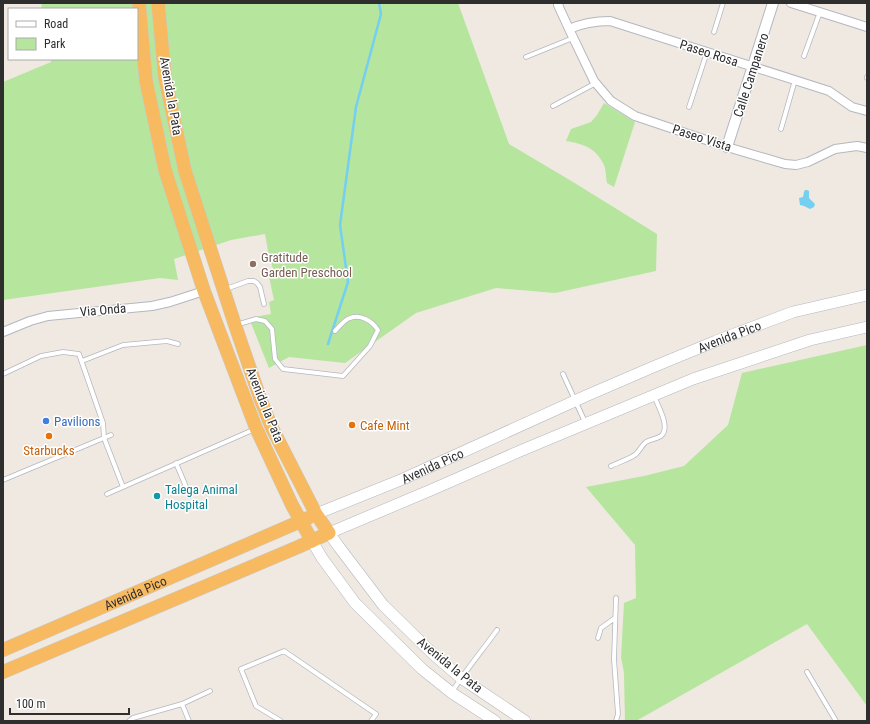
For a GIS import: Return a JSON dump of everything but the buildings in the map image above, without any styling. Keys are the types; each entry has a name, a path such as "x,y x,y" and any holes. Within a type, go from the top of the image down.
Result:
{"highway":[{"name":"Avenida la Pata","path":"139,3 146,81 165,170 204,291 256,428 292,505 312,541"},
{"name":"Avenida la Pata","path":"158,3 165,78 185,171 233,319 271,426 316,514 329,533"},
{"path":"204,291 215,293 222,313 233,319"},
{"name":"Avenida Pico","path":"3,650 316,514"},
{"name":"Avenida Pico","path":"3,672 329,533"}],"main road":[{"name":"Avenida Pico","path":"316,514 403,479 646,370 716,341 793,312 867,295"},
{"name":"Avenida Pico","path":"329,533 520,451 694,379 810,340 867,327"},
{"name":"Avenida la Pata","path":"329,533 383,605 432,653 461,678 525,721"},
{"name":"Avenida la Pata","path":"312,541 322,558 355,603 422,669 452,693 495,721"}],"street":[{"name":"Paseo Vista","path":"558,3 594,81 611,100 635,116 727,147 784,164 808,162 834,149 857,146 867,148"},
{"name":"Calle Campanero","path":"727,147 774,3"},
{"path":"791,3 867,27"},
{"name":"Paseo Rosa","path":"569,29 597,21 610,21 829,91 852,107 867,111"},
{"name":"Via Onda","path":"3,332 30,321 48,316 152,306 204,291"}],"lane":[{"path":"714,32 723,3"},
{"path":"804,56 820,12"},
{"path":"526,57 573,38"},
{"path":"690,107 707,52"},
{"path":"781,129 795,80"},
{"path":"553,106 596,83"},
{"path":"224,289 248,281 254,281 260,287 264,304"},
{"path":"233,319 256,319 265,321 272,329 274,360 283,369 343,376 370,346 378,330 374,324 361,316 349,318 335,331"},
{"path":"82,361 123,346 167,341 178,344"},
{"path":"3,374 41,356 62,352 79,354 103,423 104,438 123,487"},
{"path":"563,374 586,424"},
{"path":"611,466 636,454 646,442 661,436 664,431 664,420 653,396"},
{"path":"107,494 256,428"},
{"path":"3,480 112,435"},
{"path":"176,463 187,489"},
{"path":"616,598 614,659 618,714 616,721"},
{"path":"598,638 601,628 615,618"},
{"path":"452,693 461,678 497,630"},
{"path":"281,721 273,719 256,706 241,669 284,651 376,714 374,720"},
{"path":"806,672 836,721"},
{"path":"129,721 133,718 182,704 210,692"},
{"path":"182,704 189,721"}],"green space":[{"path":"41,3 458,3 509,144 657,234 656,271 555,293 496,288 416,313 345,363 289,357 269,368 249,318 271,314 269,302 274,300 268,272 273,269 265,234 231,240 174,259 178,280 160,278 3,300 3,82 51,62 51,60 138,60 138,8 42,8"},
{"path":"604,103 635,122 614,187 607,183 604,165 597,154 584,145 566,141 571,129 591,122"},
{"path":"867,345 867,706 807,624 636,721 625,721 624,673 621,657 624,603 636,598 635,545 586,487 644,476 684,466 728,425 742,373"}],"water":[{"path":"805,190 809,191 809,198 815,204 814,207 810,209 800,205 799,198 803,197"}],"waterway":[{"path":"328,344 348,282 340,225 356,107 381,14 379,3"}],"place":[{"name":"Gratitude Garden Preschool","path":"253,264"},
{"name":"Pavilions","path":"46,421"},
{"name":"Cafe Mint","path":"352,425"},
{"name":"Starbucks","path":"49,436"},
{"name":"Talega Animal Hospital","path":"157,496"}]}
